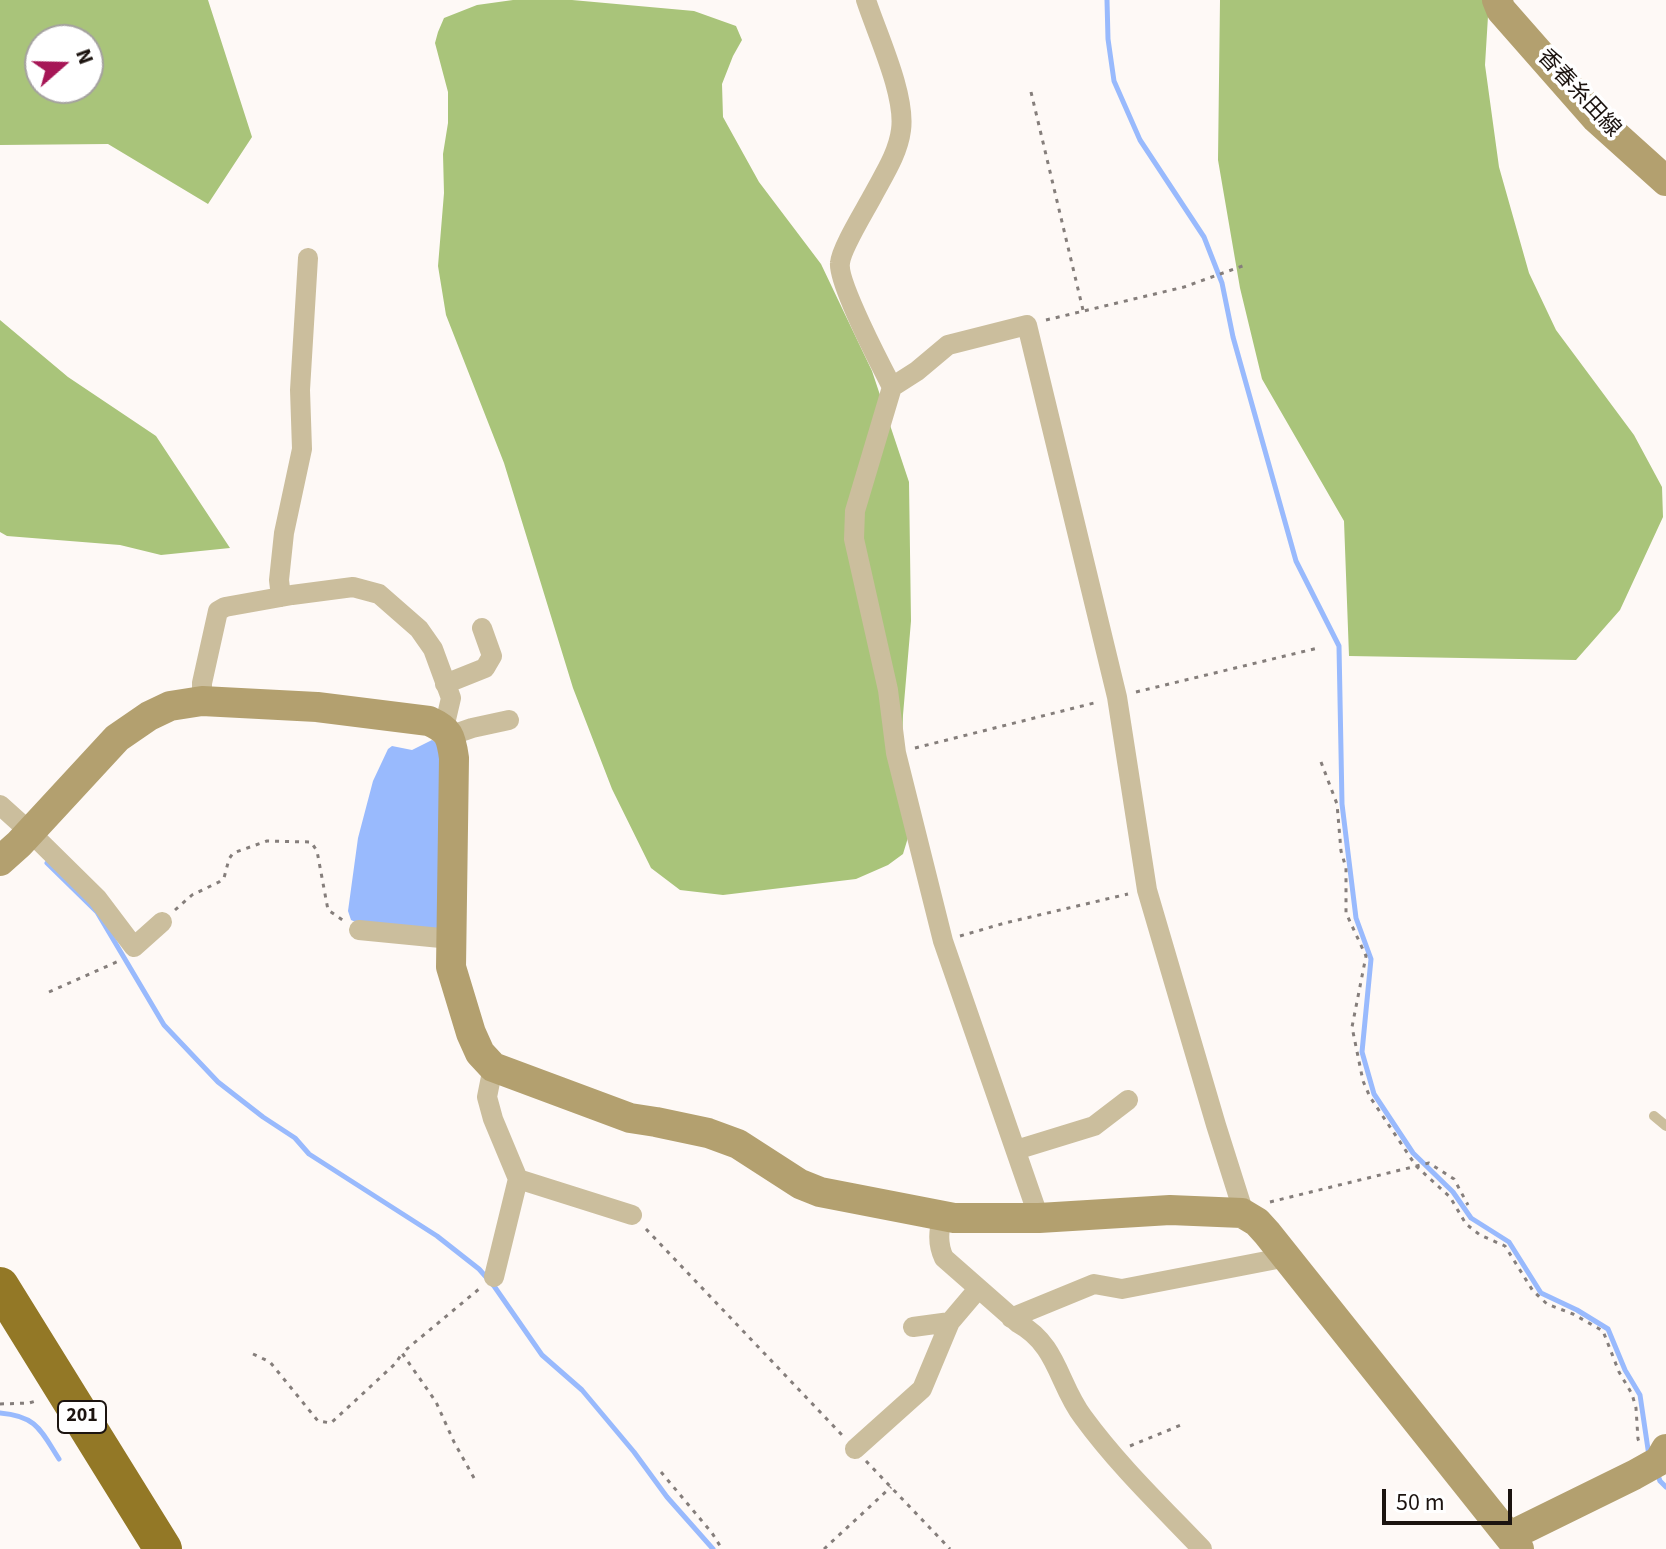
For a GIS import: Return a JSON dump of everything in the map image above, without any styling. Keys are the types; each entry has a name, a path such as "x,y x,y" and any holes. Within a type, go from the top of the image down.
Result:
{"highway":[{"name":"201","path":"0,1286 163,1549"},
{"name":"201","path":"0,1328 90,1463 142,1549"}],"street":[{"path":"866,0 901,110 901,130 894,155 839,264 845,288 892,387"},
{"name":"香春糸田線","path":"1497,0 1501,10 1596,118 1666,181"},
{"path":"281,597 279,580 284,533 302,449 300,390 308,258"},
{"path":"1039,1218 943,941 896,753 888,690 854,539 855,511 892,387 948,345 1027,325 1117,697 1147,890 1245,1215"},
{"path":"202,701 202,683 218,611 281,597 353,587 379,594 419,629 433,649 451,698 447,732"},
{"path":"445,684 485,668 492,656 482,628"},
{"path":"0,861 117,738 170,706 202,701 332,709 429,721 447,732 452,741 454,758 451,967 471,1033 480,1053 493,1067 630,1118 708,1133 738,1144 800,1184 820,1192 954,1218 1039,1218 1170,1210 1245,1215 1257,1222 1515,1542 1660,1459"},
{"path":"447,732 509,720"},
{"path":"0,805 97,898 134,947 162,922"},
{"path":"360,930 451,939"},
{"path":"493,1067 487,1097 518,1179 494,1277"},
{"path":"1016,1150 1094,1126 1128,1100"},
{"path":"518,1179 632,1215"},
{"path":"942,1215 939,1247 944,1258 1045,1344 1080,1414 1112,1454 1202,1549"},
{"path":"1011,1318 1094,1284 1122,1289 1277,1259 1284,1255"},
{"path":"855,1449 922,1389 950,1322 978,1289"},
{"path":"913,1327 950,1322"}],"lane":[{"path":"1654,1116 1666,1126"}],"path":[{"path":"1031,92 1083,311"},
{"path":"1027,325 1184,287 1248,264"},
{"path":"896,753 1318,648"},
{"path":"1321,762 1337,804 1341,851 1346,868 1346,913 1366,956 1352,1027 1363,1081 1370,1097 1416,1166 1450,1197 1466,1224 1480,1235 1505,1246 1533,1291 1547,1304 1603,1331 1619,1372 1632,1394 1638,1439 1660,1459"},
{"path":"162,922 192,895 224,878 233,853 267,841 311,842 317,851 328,910 360,930"},
{"path":"943,941 1005,923 1147,890"},
{"path":"49,992 129,957 134,947"},
{"path":"1245,1215 1259,1205 1429,1163 1454,1179 1468,1205"},
{"path":"632,1215 950,1549"},
{"path":"253,1354 270,1362 318,1421 331,1423 396,1363 402,1353 494,1277"},
{"path":"402,1353 436,1402 474,1478"},
{"path":"0,1404 29,1403 46,1397"},
{"path":"1112,1454 1181,1425"},
{"path":"661,1472 722,1549"},
{"path":"824,1549 891,1487"}],"green space":[{"path":"0,0 208,0 252,137 208,204 108,144 0,145"},
{"path":"513,0 572,0 694,11 736,26 742,40 722,84 723,117 759,182 821,264 872,371 909,482 911,621 902,749 910,831 903,854 888,865 856,879 723,895 680,890 651,868 612,789 573,688 504,463 446,315 438,266 448,92 435,43 438,32 444,18 477,5"},
{"path":"1220,0 1489,0 1485,65 1499,167 1529,273 1556,330 1634,435 1662,487 1663,517 1620,610 1576,660 1349,656 1344,521 1262,379 1240,288 1218,160"},
{"path":"0,320 68,377 156,436 230,548 161,555 120,545 7,536 0,532"}],"water":[{"path":"432,740 440,745 441,931 367,927 351,920 348,911 358,838 373,781 392,746 412,750"}],"waterway":[{"path":"1107,0 1114,81 1140,140 1204,237 1222,283 1233,337 1296,561 1339,646 1342,804 1356,918 1371,959 1362,1052 1374,1094 1413,1153 1453,1192 1471,1218 1509,1242 1541,1293 1608,1329 1625,1370 1640,1395 1649,1456"},
{"path":"47,863 97,912 164,1025 218,1082 295,1138 309,1154 437,1236 479,1269 542,1355 582,1390 667,1497 713,1549"},
{"path":"0,1413 30,1421 59,1459"},
{"path":"1657,1473 1666,1487"}]}
